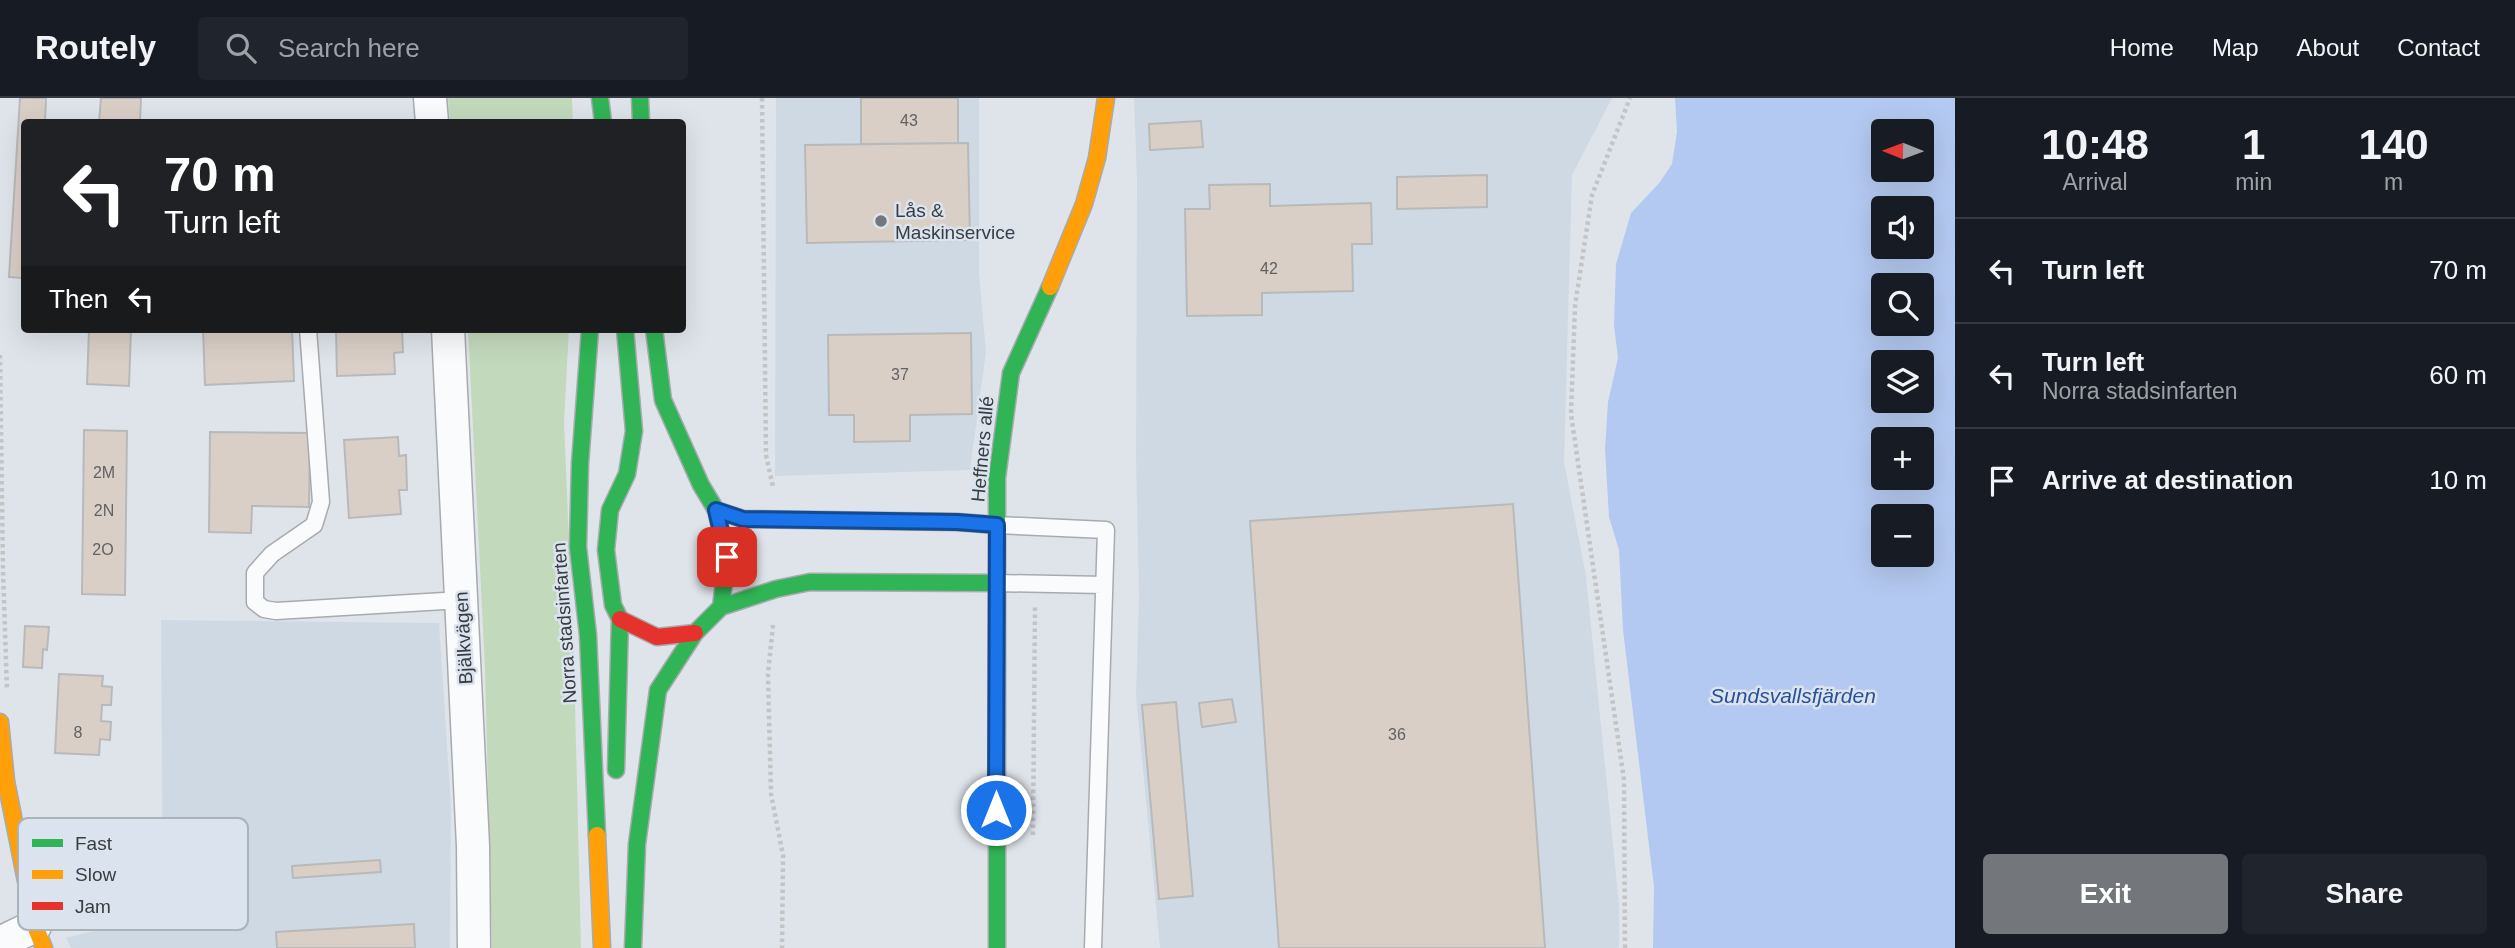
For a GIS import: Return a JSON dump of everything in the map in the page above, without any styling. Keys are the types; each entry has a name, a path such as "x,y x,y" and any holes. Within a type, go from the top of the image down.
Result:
{"main road":[{"path":"600,98 603,119"},
{"path":"640,98 641,119"},
{"name":"Heffners allé","path":"997,948 997,478 1003,420 1011,373 1065,254 1084,204 1097,158 1106,98"},
{"name":"Norra stadsinfarten","path":"590,333 580,464 578,547 588,635 602,948"},
{"path":"625,333 635,472 610,510 606,550 612,606 620,619 657,637 695,633"},
{"path":"655,333 663,400 701,485 716,510 727,557 721,607"},
{"path":"677,471 701,485"},
{"path":"716,510 743,519 997,525"},
{"path":"633,948 636,844 658,690 695,633 721,607 776,589 810,582 996,583"},
{"path":"615,785 620,619"},
{"path":"0,722 6,781 18,838"},
{"name":"Norra stadsinfarten","path":"602,915 612,821"}],"street":[{"path":"430,98 432,119"},
{"name":"Bjälkvägen","path":"448,333 472,846 474,948"},
{"path":"0,943 39,937"}],"lane":[{"path":"308,333 321,502 314,525 272,554 255,573 255,602 264,609 276,611 461,600"},
{"path":"997,525 1106,530 1093,948"},
{"path":"996,583 1104,584"}],"path":[{"path":"762,98 765,455 774,491"},
{"path":"1625,948 1624,780 1571,414 1575,306 1592,195 1630,98"},
{"path":"0,355 7,696"},
{"path":"1033,840 1035,598"},
{"path":"774,623 768,674 771,794 783,855 782,948"}],"shaded area":[{"path":"776,98 979,98 979,273 986,352 970,470 775,476"},
{"path":"1134,98 1612,98 1572,175 1564,462 1586,576 1619,905 1619,948 1160,948 1136,696 1139,595 1136,458 1137,180"},
{"path":"161,620 439,623 451,806 450,948 71,948 66,938 97,930 248,930 248,818 162,818"}],"green space":[{"path":"448,98 572,98 573,119 450,119"},
{"path":"468,333 569,333 564,422 574,662 581,948 492,948 485,668"}],"water":[{"name":"Sundsvallsfjärden","path":"1675,98 1955,98 1955,948 1653,948 1654,887 1623,630 1619,550 1609,517 1605,449 1608,402 1618,358 1614,325 1616,264 1631,213 1660,182 1672,164 1677,132"}],"building":[{"path":"20,98 46,98 45,119 21,119 21,278 9,277"},
{"path":"101,98 141,98 140,119 99,119"},
{"path":"861,98 958,98 958,143 861,144"},
{"path":"1201,121 1203,147 1150,150 1149,124"},
{"path":"968,143 970,240 807,243 805,145"},
{"path":"1487,175 1487,207 1397,209 1397,177"},
{"path":"1270,184 1270,206 1371,203 1372,244 1352,244 1353,291 1262,293 1262,315 1187,316 1185,209 1210,209 1209,185"},
{"path":"89,333 131,333 129,386 87,384"},
{"path":"203,333 292,333 294,381 205,385"},
{"path":"336,333 402,333 403,352 394,353 395,374 337,376"},
{"path":"971,333 972,414 910,415 910,441 854,442 854,415 829,415 828,335"},
{"path":"84,430 127,431 125,595 82,594"},
{"path":"210,432 310,433 309,507 252,506 251,533 209,532"},
{"path":"398,437 399,456 406,455 407,490 399,490 401,514 349,518 344,440"},
{"path":"1513,504 1545,948 1279,948 1250,521"},
{"path":"25,626 49,627 47,650 43,649 42,668 23,667"},
{"path":"59,674 103,676 102,686 112,687 111,705 102,705 101,721 111,722 110,740 100,739 99,755 55,753"},
{"path":"1232,699 1236,722 1202,727 1199,703"},
{"path":"1176,702 1193,896 1159,899 1142,705"},
{"path":"380,860 381,872 293,878 292,866"},
{"path":"414,924 415,948 277,948 276,932"}],"traffic: fast":[{"path":"600,98 603,119"},
{"path":"640,98 641,119"},
{"path":"997,948 997,478 1011,373 1050,287"},
{"path":"590,333 580,464 578,547 588,635 597,835"},
{"path":"616,770 620,619 613,605 606,550 610,510 627,474 634,431 625,333"},
{"path":"633,948 637,844 658,690 695,633 721,607 727,557 716,510 701,485 663,400 655,333"},
{"path":"716,510 743,519 997,525"},
{"path":"721,607 776,589 810,582 996,583"}],"traffic: slow":[{"path":"1050,287 1084,204 1097,158 1106,98"},
{"path":"0,722 6,781 18,841"},
{"path":"597,835 602,948"},
{"path":"37,930 44,948"}],"traffic: jam":[{"path":"620,619 657,637 695,633"}],"place":[{"name":"Lås & Maskinservice","path":"881,221"}],"route":[{"path":"727,557 716,510 743,519 997,525 996,810"}]}
